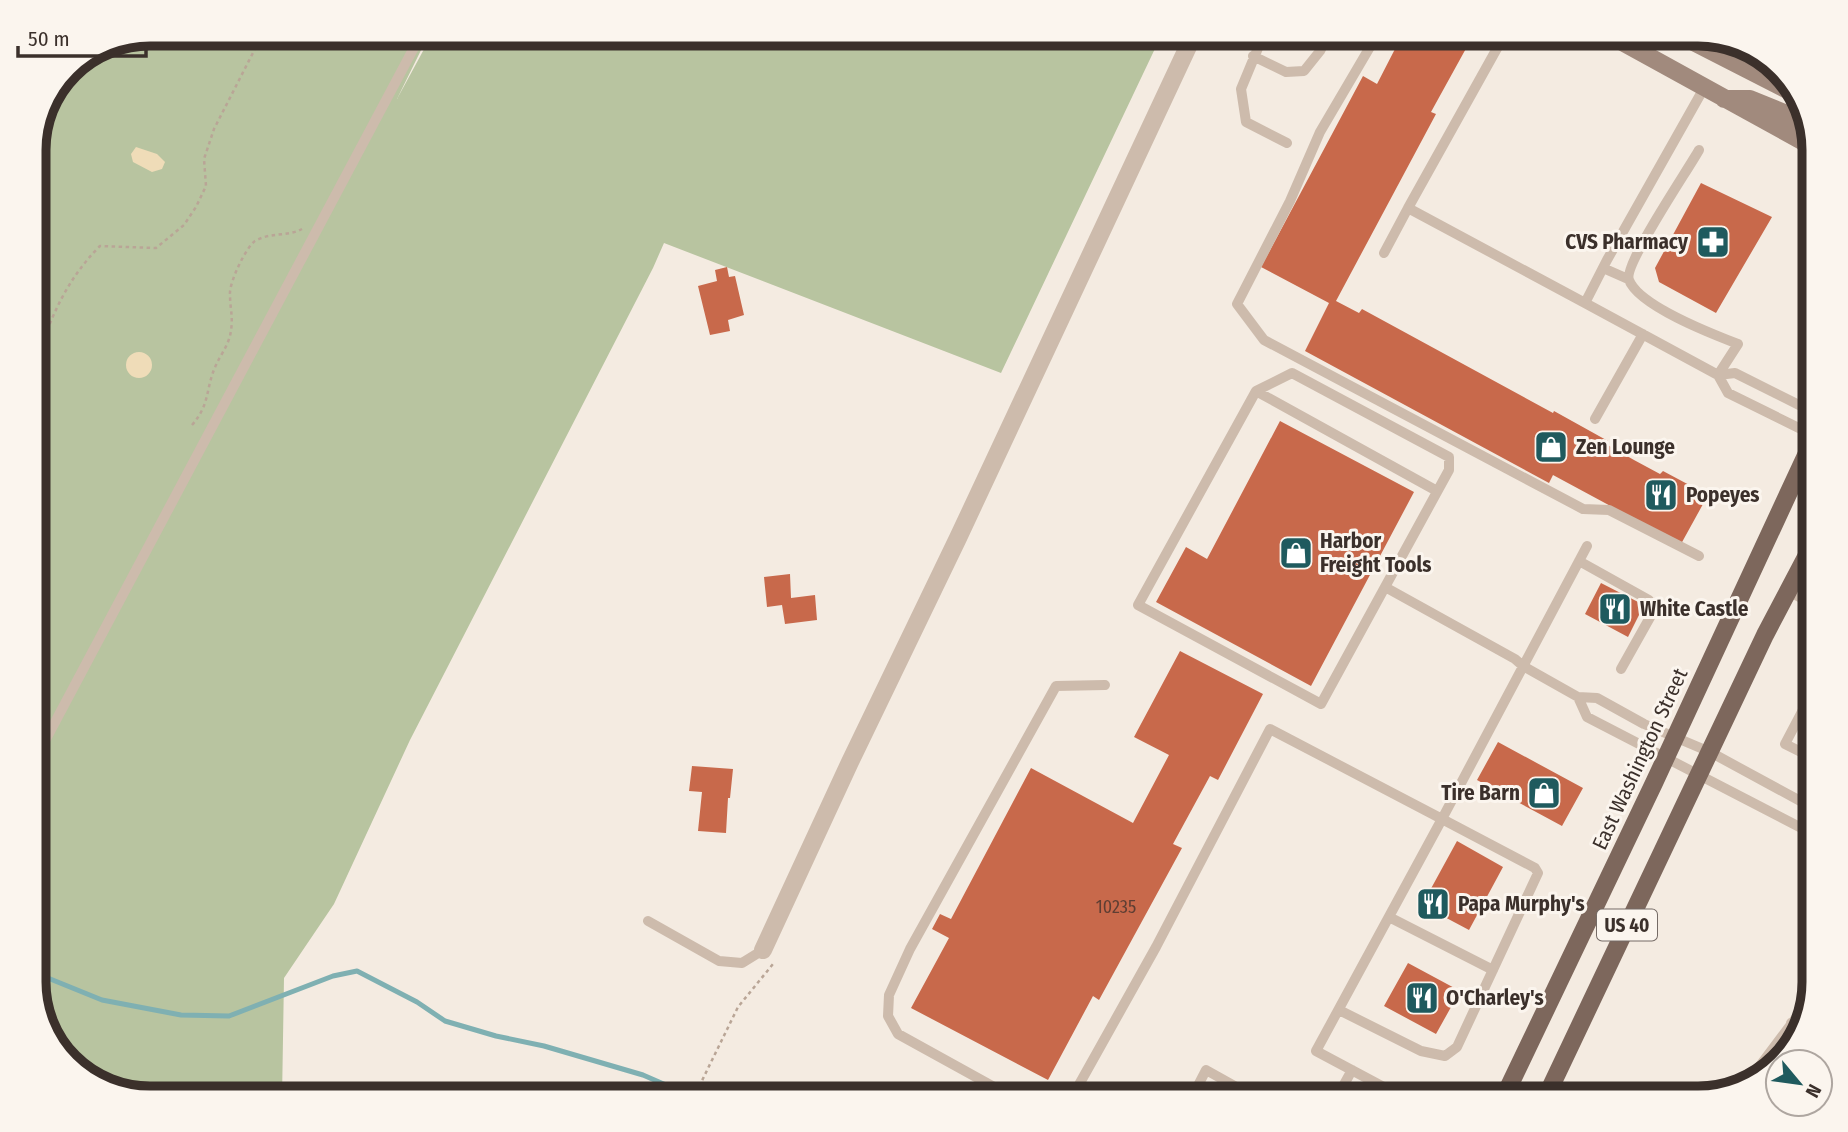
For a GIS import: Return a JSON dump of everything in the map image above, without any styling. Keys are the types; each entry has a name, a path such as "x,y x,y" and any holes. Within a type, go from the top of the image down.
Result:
{"main road":[{"path":"1629,46 1802,141"},
{"path":"1701,46 1782,88"},
{"path":"1724,99 1750,99 1798,118"},
{"name":"East Washington Street","path":"1509,1086 1802,464"},
{"name":"US 40","path":"1551,1086 1802,565"}],"street":[{"path":"763,950 1188,46"}],"lane":[{"path":"46,739 415,46"},
{"path":"1258,46 1241,89 1246,122 1287,143"},
{"path":"1253,56 1286,72 1304,71 1322,46"},
{"path":"1371,46 1320,132 1290,201 1237,304 1264,340 1583,509 1609,510 1699,556"},
{"path":"1384,253 1498,46"},
{"path":"1757,75 1761,66"},
{"path":"1585,303 1704,88"},
{"path":"1699,150 1644,240 1628,271 1628,279 1636,293 1690,325 1738,344 1718,375"},
{"path":"1408,208 1718,375 1728,393 1802,430"},
{"path":"1603,268 1628,279"},
{"path":"1595,419 1643,334"},
{"path":"1292,373 1449,457 1449,470 1437,491 1321,704 1138,605 1256,391 1292,373"},
{"path":"1718,375 1735,373 1802,406"},
{"path":"1256,391 1437,491"},
{"path":"1381,1086 1316,1051 1587,546"},
{"path":"1579,561 1649,600 1653,612 1621,669"},
{"path":"1385,587 1578,697 1597,698 1675,738 1710,752 1802,802"},
{"path":"1788,591 1802,599"},
{"path":"992,1086 898,1034 888,1016 889,995 910,949 1056,686 1105,685"},
{"path":"1578,697 1587,717 1802,828"},
{"path":"1802,712 1785,744 1802,752"},
{"path":"1078,1086 1156,947 1270,729 1535,867 1538,873 1457,1047 1445,1056 1420,1051 1339,1010"},
{"path":"1389,917 1493,970"},
{"path":"648,921 719,961 743,963 763,950"},
{"path":"1758,1067 1797,1016"},
{"path":"1791,1023 1792,1029"},
{"path":"1198,1086 1206,1070 1235,1086"},
{"path":"1343,1086 1352,1070"}],"path":[{"path":"46,333 79,268 100,246 156,248 184,225 206,186 204,159 214,129 256,46"},
{"path":"192,425 203,412 215,367 229,340 233,313 229,291 253,242 269,236 294,233 323,218"},
{"path":"699,1086 705,1073"}],"green space":[{"path":"136,46 423,46 397,99 426,46 1156,46 1001,373 664,243 410,740 334,904 284,978 282,1086 136,1086 123,1083 98,1073 76,1056 56,1028 46,989 46,143 49,123 67,86 81,71 98,59"}],"sand":[{"path":"136,147 157,154 165,162 162,169 152,172 133,162 131,154"},
{"path":"139,352 148,356 152,365 148,374 139,378 130,374 126,365 130,356"}],"building":[{"path":"1390,46 1467,46 1431,112 1436,114 1336,301 1359,313 1362,309 1553,413 1554,411 1660,474 1663,471 1708,495 1681,544 1553,475 1549,483 1305,351 1329,303 1261,267 1363,76 1377,84 1395,49"},
{"name":"CVS Pharmacy","path":"1701,183 1772,217 1716,313 1659,282 1655,268"},
{"path":"727,267 729,277 735,276 744,315 728,320 730,331 710,335 698,286 717,281 715,270"},
{"name":"Harbor Freight Tools","path":"1280,421 1414,492 1311,686 1156,602 1186,547 1207,559"},
{"path":"790,574 791,598 815,595 817,620 785,624 782,605 767,607 764,577"},
{"name":"White Castle","path":"1601,583 1644,605 1628,637 1585,614"},
{"path":"1180,651 1263,694 1218,780 1210,776 1173,844 1182,848 1099,1000 1093,996 1048,1080 911,1008 949,938 932,929 940,914 951,919 1031,768 1133,823 1169,755 1134,737"},
{"path":"1498,742 1583,788 1562,826 1477,780"},
{"path":"692,766 733,769 726,833 698,831 702,792 689,791"},
{"path":"1457,841 1503,867 1469,930 1422,905"},
{"name":"O'Charley's","path":"1408,963 1460,991 1436,1034 1384,1006"}],"waterway":[{"path":"46,977 102,1000 181,1015 229,1016 333,976 357,971 417,1002 445,1021 544,1046 643,1075 668,1086"}],"place":[{"name":"CVS Pharmacy","path":"1713,242"},
{"name":"Zen Lounge","path":"1551,447"},
{"name":"Popeyes","path":"1661,495"},
{"name":"Harbor Freight Tools","path":"1296,553"},
{"name":"White Castle","path":"1615,609"},
{"name":"Tire Barn","path":"1544,793"},
{"name":"Papa Murphy's","path":"1433,904"},
{"name":"O'Charley's","path":"1422,998"}]}
